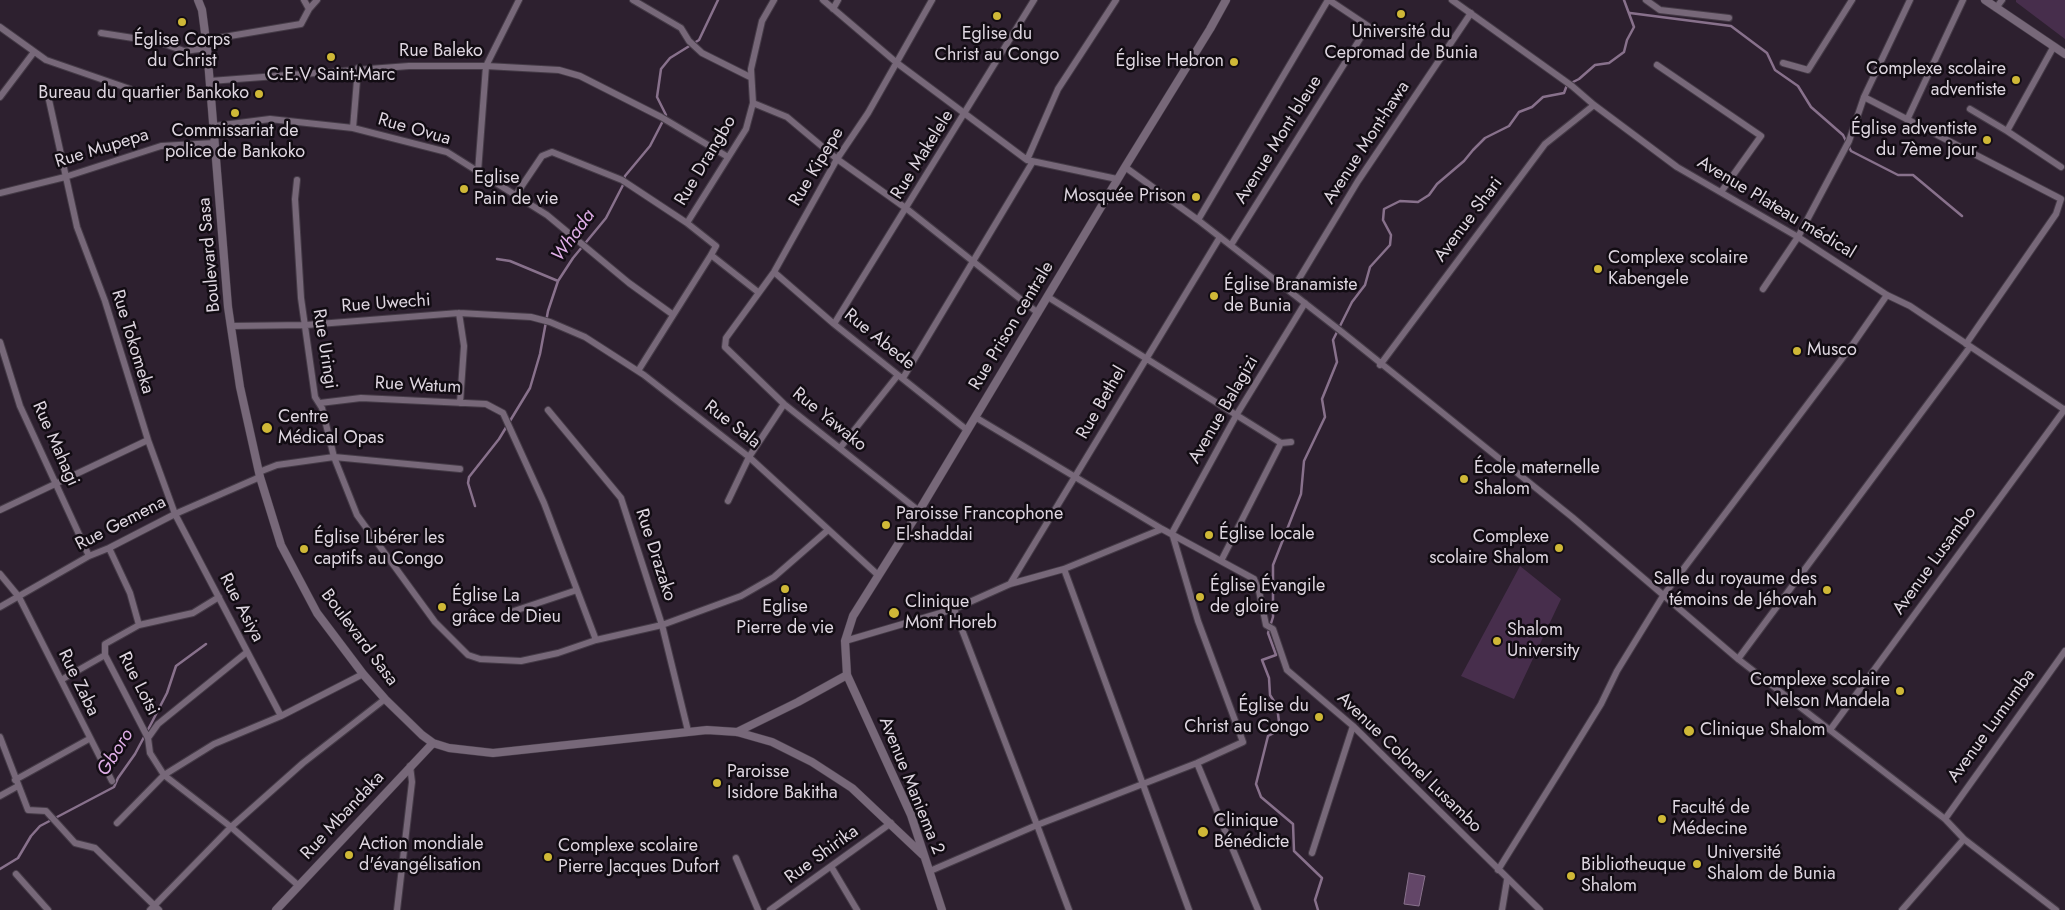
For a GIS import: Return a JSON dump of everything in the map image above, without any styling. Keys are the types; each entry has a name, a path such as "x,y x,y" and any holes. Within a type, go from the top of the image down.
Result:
{"street":[{"name":"Boulevard Sasa","path":"198,0 202,10 215,126 228,307 240,387 260,474 281,545 317,613 363,674 385,699 422,735 434,743 449,748 493,753 688,731 737,732 772,742 812,762 852,788 923,855"},
{"path":"304,0 309,9"},
{"path":"100,33 160,42 184,51 206,44 301,24 309,9 317,0"},
{"path":"478,172 486,66 519,0"},
{"path":"635,0 681,28 689,41 702,53 750,77"},
{"name":"Rue Drangbo","path":"687,223 746,129 753,103 750,77 762,21 774,0"},
{"path":"823,0 897,63 1029,161 1117,179"},
{"path":"833,9 838,0"},
{"name":"Rue Kipepe","path":"725,347 726,338 774,272 837,159 897,63 932,0"},
{"name":"Rue Makelele","path":"834,324 907,209 1034,0"},
{"path":"840,448 900,377 974,262 1029,161 1058,89 1116,0"},
{"name":"Rue Prison centrale","path":"847,675 845,641 853,616 919,511 1124,167 1210,30 1226,0"},
{"path":"1198,220 1329,0"},
{"name":"Avenue Mont bleue","path":"1231,245 1368,26 1329,0"},
{"path":"1646,0 1660,10 1729,18"},
{"path":"1783,63 1808,70 1852,0"},
{"path":"1763,289 1798,237 1849,141 1864,97 1910,0"},
{"path":"1907,120 1963,0"},
{"path":"1985,0 2065,54"},
{"path":"1996,8 2002,0"},
{"name":"Avenue Plateau médical","path":"1456,1 1572,86 1594,105 1677,167 1798,237 1887,295 1910,306 2065,409"},
{"name":"Avenue Mont-hawa","path":"1291,292 1358,181 1471,13"},
{"path":"0,27 46,60 130,89"},
{"path":"2007,131 2054,46"},
{"path":"0,97 34,52"},
{"path":"1657,65 1761,136 1721,192"},
{"name":"Rue Baleko","path":"210,81 358,68 486,66 559,70 580,76 664,119 728,157"},
{"path":"353,128 358,68"},
{"path":"1738,659 1968,346 2056,214 2061,199 2053,193 1864,97"},
{"name":"Rue Tokomeka","path":"49,100 77,228 105,301 148,440 175,514"},
{"path":"753,103 787,117 837,159 907,209 1038,313"},
{"name":"Avenue Shari","path":"1380,364 1545,144 1594,105"},
{"path":"1970,109 2061,167"},
{"name":"Rue Ovua","path":"215,126 270,120 353,128 447,152 547,215 629,283 672,314"},
{"name":"Rue Mupepa","path":"0,194 65,177 161,146 215,143"},
{"path":"515,196 542,156 552,152 624,181 687,223 716,246 638,371"},
{"path":"1124,167 1198,220 1342,332 1572,517 1738,659 1945,819 1964,838 2056,910"},
{"name":"Rue Uringi","path":"297,180 295,199 301,298 315,397 320,404 334,457 358,515 435,622 468,656 480,659 521,661 558,653 596,640 662,625 742,596 774,577 828,530"},
{"name":"Rue Bethel","path":"1010,584 1076,478 1144,359 1220,237"},
{"path":"711,255 758,292"},
{"name":"Rue Abede","path":"774,272 834,324 967,430"},
{"path":"1498,870 1601,704 1617,671 1663,596 1853,344 1887,295"},
{"path":"1048,297 1144,359 1237,414 1281,443 1291,442"},
{"name":"Avenue Balagizi","path":"1172,533 1237,414 1305,303"},
{"path":"459,313 464,346 460,403"},
{"name":"Rue Uwechi","path":"232,326 306,325 459,313 531,317 550,322"},
{"name":"Rue Sala","path":"550,322 586,337 638,371 749,457 878,575"},
{"name":"Rue Mahagi","path":"0,342 20,406 88,556"},
{"name":"Rue Yawako","path":"725,347 784,404 919,511"},
{"name":"Rue Watum","path":"320,404 361,398 486,404 503,413 544,502 577,590"},
{"path":"728,501 749,457 784,404"},
{"name":"Avenue Lusambo","path":"1830,730 2065,409"},
{"name":"Rue Drazako","path":"548,410 621,498 662,625 688,731"},
{"path":"975,417 1162,529 1221,561 1281,443"},
{"path":"0,510 148,440"},
{"name":"Rue Gemena","path":"0,607 88,556 109,548 276,466 334,457 460,469"},
{"name":"Rue Asiya","path":"175,514 281,716"},
{"path":"845,641 954,609 1010,584 1064,569 1162,529"},
{"path":"930,871 1036,825 1143,784 1243,742 1198,621 1172,533"},
{"name":"Rue Lotsi","path":"109,548 130,593 139,625 105,644 104,655 148,738 150,754 164,775 231,827 299,886"},
{"name":"Avenue Colonel Lusambo","path":"1221,561 1254,579 1259,591 1266,625 1273,629 1287,670 1353,726 1540,910"},
{"path":"1064,569 1190,910"},
{"name":"Rue Zaba","path":"0,574 19,597 89,739 112,781"},
{"path":"514,611 577,590 596,640"},
{"path":"139,625 193,612 218,597"},
{"path":"954,609 1069,910"},
{"name":"Avenue Lumumba","path":"1945,819 2065,651"},
{"path":"148,738 158,724 247,652"},
{"path":"61,680 104,655"},
{"path":"117,823 164,775 214,744 281,716 363,674"},
{"name":"Boulevard Sasa","path":"737,732 847,675"},
{"name":"Avenue Maniema 2","path":"847,675 911,815 942,910"},
{"path":"0,737 28,810 46,811 52,820 75,843 95,848 154,909 231,827 304,763 385,699"},
{"path":"1312,854 1353,726"},
{"path":"0,796 17,783 89,739"},
{"name":"Rue Mbandaka","path":"276,910 410,766 434,743"},
{"path":"1197,762 1258,910"},
{"path":"397,910 412,782 410,766"},
{"name":"Rue Shirika","path":"770,910 832,868 891,823"},
{"path":"1902,910 1964,838"},
{"path":"736,858 758,910"},
{"path":"832,868 857,910"},
{"path":"16,874 48,910"},
{"path":"1502,910 1508,880"}],"shaded area":[{"path":"2016,0 2065,0 2065,39 2016,2"},
{"path":"1520,566 1561,599 1514,699 1461,676"},
{"path":"1409,873 1425,876 1419,906 1404,904"}],"waterway":[{"name":"Whada","path":"475,506 468,483 469,477 499,439 530,388 540,354 548,311 558,281 573,258 606,218 623,185 625,176 650,146 666,115 657,97 661,69 670,58 699,40 718,0"},
{"path":"1318,910 1315,900 1322,878 1294,851 1293,824 1261,797 1256,784 1268,736 1280,730 1277,706 1270,695 1269,678 1262,660 1276,655 1268,633 1273,617 1273,565 1301,494 1304,461 1325,417 1322,399 1337,362 1333,340 1352,302 1365,285 1370,267 1390,245 1391,235 1383,220 1384,209 1400,201 1418,202 1429,195 1437,184 1464,161 1485,138 1509,126 1519,112 1532,107 1543,97 1564,93 1567,85 1579,79 1595,65 1609,63 1624,52 1627,40 1634,27 1624,0"},
{"path":"1630,13 1731,26 1767,53 1775,70 1798,86 1811,107 1843,135 1851,151 1898,175 1913,175 1962,216"},
{"path":"497,259 510,261 558,281"},
{"name":"Gboro","path":"0,869 18,858 31,836 40,826 114,787 135,754 167,693 176,666 206,644"}],"place":[{"name":"Université du Cepromad de Bunia","path":"1401,14"},
{"name":"Eglise du Christ au Congo","path":"997,16"},
{"name":"Église Corps du Christ","path":"182,22"},
{"name":"C.E.V Saint-Marc","path":"331,57"},
{"name":"Église Hebron","path":"1234,62"},
{"name":"Complexe scolaire adventiste","path":"2016,80"},
{"name":"Bureau du quartier Bankoko","path":"259,94"},
{"name":"Commissariat de police de Bankoko","path":"235,113"},
{"name":"Église adventiste du 7ème jour","path":"1987,140"},
{"name":"Eglise Pain de vie","path":"464,189"},
{"name":"Mosquée Prison","path":"1196,197"},
{"name":"Complexe scolaire Kabengele","path":"1598,269"},
{"name":"Église Branamiste de Bunia","path":"1214,296"},
{"name":"Musco","path":"1797,351"},
{"name":"Centre Médical Opas","path":"267,428"},
{"name":"École maternelle Shalom","path":"1464,479"},
{"name":"Paroisse Francophone El-shaddai","path":"886,525"},
{"name":"Église locale","path":"1209,535"},
{"name":"Complexe scolaire Shalom","path":"1559,548"},
{"name":"Église Libérer les captifs au Congo","path":"304,549"},
{"name":"Eglise Pierre de vie","path":"785,589"},
{"name":"Salle du royaume des témoins de Jéhovah","path":"1827,590"},
{"name":"Église Évangile de gloire","path":"1200,597"},
{"name":"Église La grâce de Dieu","path":"442,607"},
{"name":"Clinique Mont Horeb","path":"894,613"},
{"name":"Shalom University","path":"1497,641"},
{"name":"Complexe scolaire Nelson Mandela","path":"1900,691"},
{"name":"Église du Christ au Congo","path":"1319,717"},
{"name":"Clinique Shalom","path":"1689,731"},
{"name":"Paroisse Isidore Bakitha","path":"717,783"},
{"name":"Faculté de Médecine","path":"1662,819"},
{"name":"Clinique Bénédicte","path":"1203,832"},
{"name":"Action mondiale d'évangélisation","path":"349,855"},
{"name":"Complexe scolaire Pierre Jacques Dufort","path":"548,857"},
{"name":"Université Shalom de Bunia","path":"1697,864"},
{"name":"Bibliotheuque Shalom","path":"1571,876"}]}
